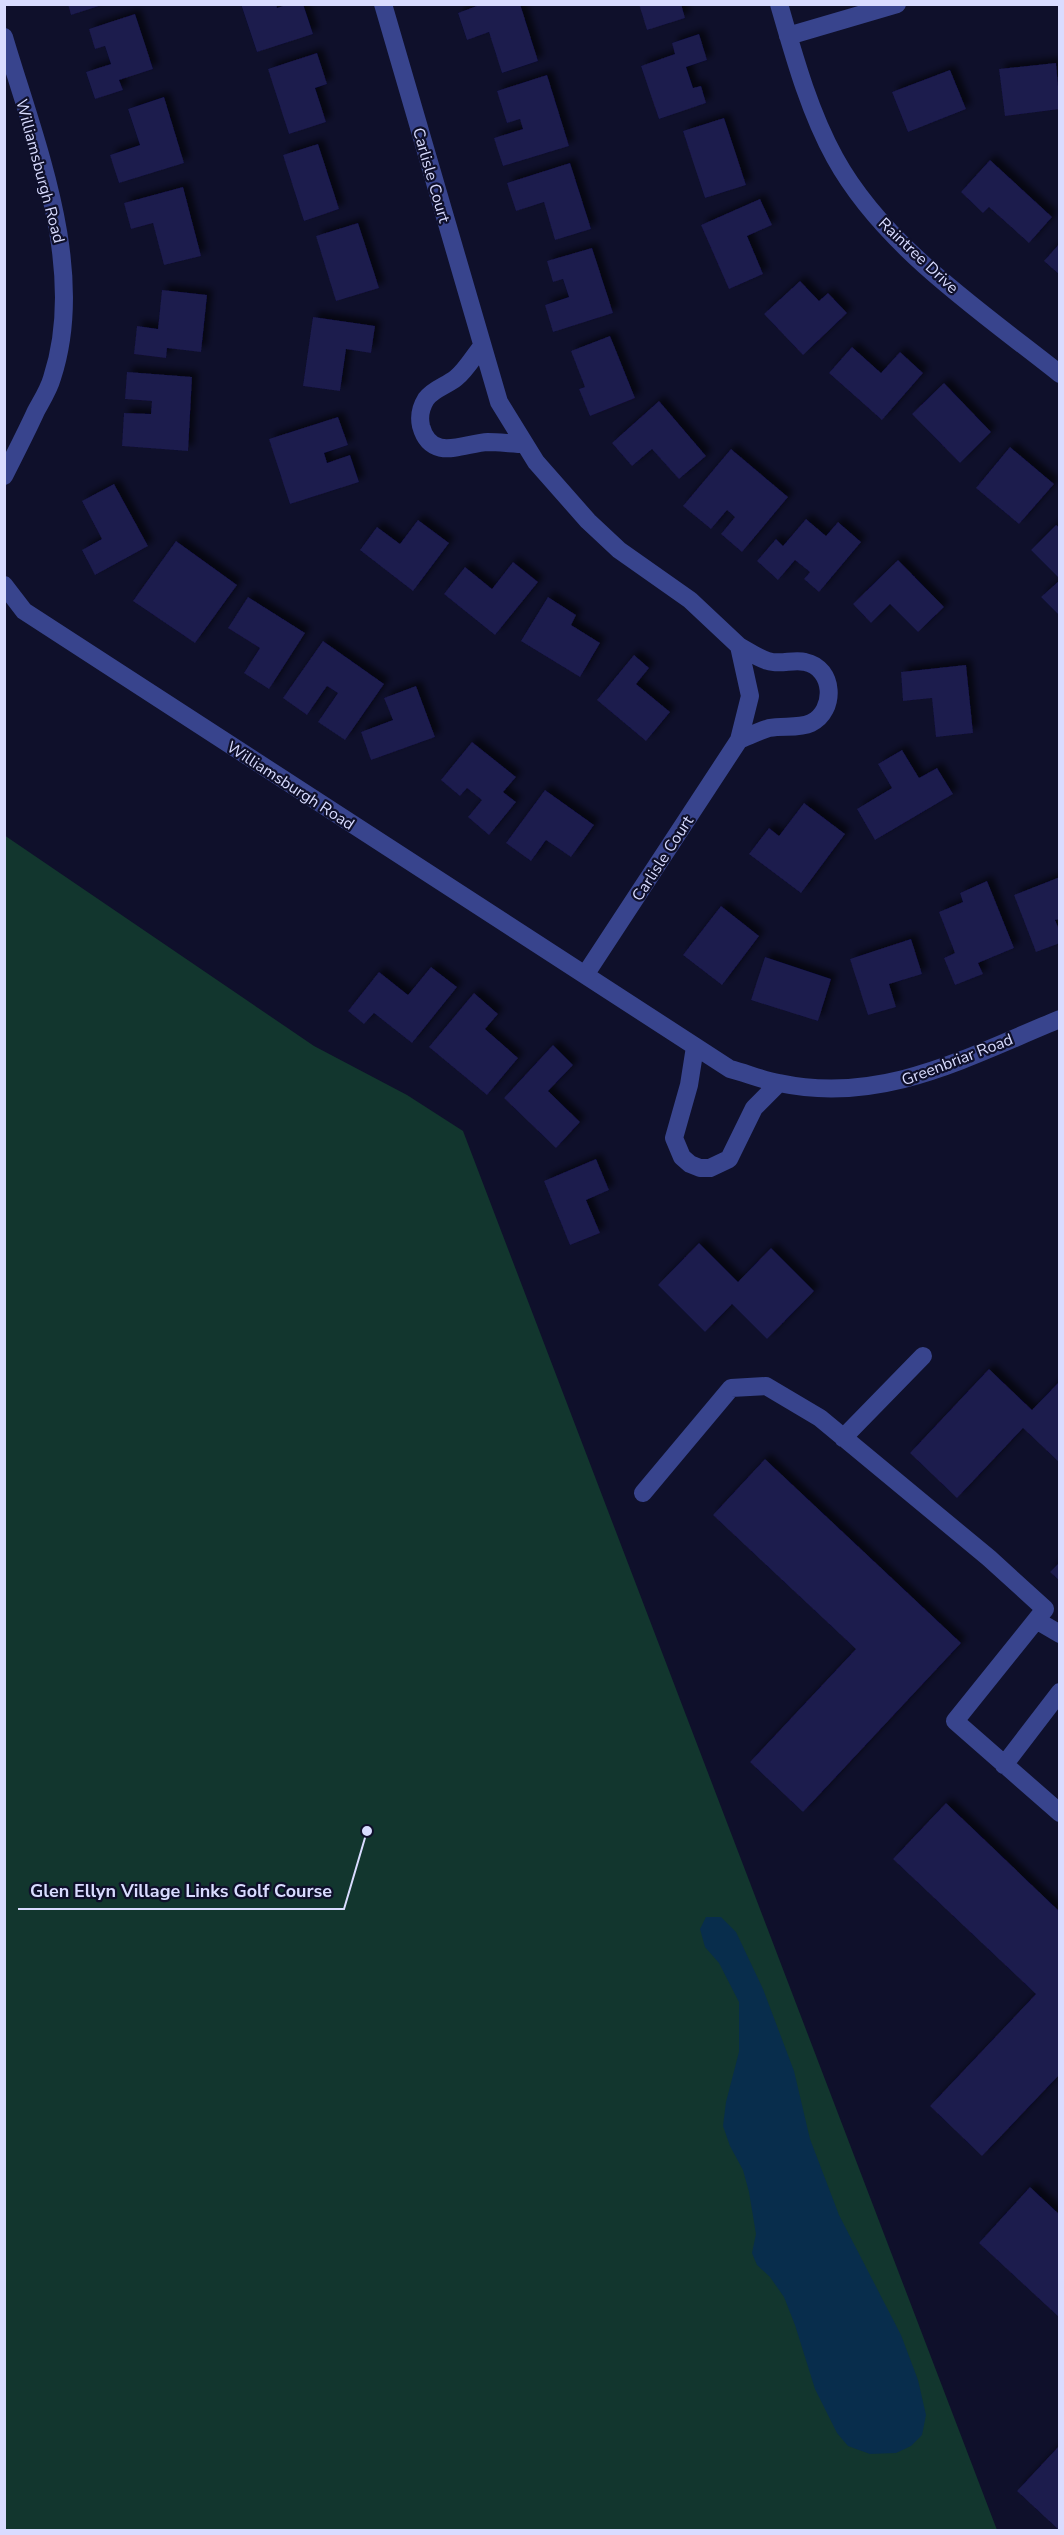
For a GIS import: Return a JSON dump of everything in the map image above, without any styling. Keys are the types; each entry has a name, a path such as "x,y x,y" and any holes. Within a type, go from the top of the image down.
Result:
{"street":[{"name":"Carlisle Court","path":"383,4 499,402 536,462 588,521 619,550 690,600 739,646 769,662 806,662 816,667 828,685 829,696 821,716 812,723 771,728 739,740"},
{"name":"Raintree Drive","path":"779,4 818,124 836,160 866,204 898,241 1059,374"},
{"path":"788,36 897,4"},
{"name":"Williamsburgh Road","path":"4,37 52,202 62,250 64,292 61,338 52,379 4,476"},
{"path":"482,346 457,377 426,398 420,418 422,428 434,444 444,448 454,449 486,442 525,444"},
{"name":"Williamsburgh Road","path":"4,585 24,611 585,975"},
{"name":"Carlisle Court","path":"585,975 739,740 750,696 739,646"},
{"name":"Greenbriar Road","path":"585,975 730,1069 779,1083 822,1088 855,1088 893,1083 928,1073 1057,1025"},
{"path":"695,1047 689,1085 674,1138 682,1157 690,1164 700,1168 710,1168 729,1159 754,1108 779,1083"},
{"path":"843,1438 923,1356"},
{"path":"643,1493 731,1388 766,1386 820,1418 989,1558 1045,1609 955,1721 1059,1813"},
{"path":"1036,1620 1059,1634"},
{"path":"1004,1765 1059,1692"}],"green space":[{"path":"4,835 314,1046 407,1095 463,1131 997,2530 5,2530"}],"water":[{"path":"706,1917 721,1917 736,1932 763,1989 794,2071 810,2139 839,2215 901,2335 918,2380 926,2415 922,2435 911,2446 896,2453 870,2454 848,2446 837,2433 815,2389 784,2297 770,2277 757,2265 752,2253 756,2234 749,2192 743,2170 730,2146 723,2126 726,2102 739,2052 739,2002 719,1963 705,1947 700,1929"}],"building":[{"path":"68,4 102,4 102,5 71,15"},
{"path":"241,4 276,4 277,8 289,4 303,4 313,34 257,52"},
{"path":"482,4 520,4 538,61 502,73 489,32 467,40 458,13"},
{"path":"639,4 681,4 685,18 647,30"},
{"path":"135,14 153,69 119,80 123,90 95,99 86,72 111,64 105,46 95,49 89,29"},
{"path":"699,34 707,60 686,67 693,88 701,86 706,103 659,119 641,66 675,54 672,43"},
{"path":"317,53 327,84 315,88 326,122 289,134 268,69"},
{"path":"1056,63 1060,109 1005,116 999,69"},
{"path":"950,70 966,109 908,132 892,92"},
{"path":"547,75 569,146 503,166 494,138 523,129 520,119 507,123 497,91"},
{"path":"164,97 184,163 119,183 110,155 140,145 128,109"},
{"path":"724,118 746,185 705,198 683,131"},
{"path":"318,144 339,209 304,221 283,155"},
{"path":"990,160 1052,217 1029,243 989,207 983,213 961,192"},
{"path":"570,163 591,229 555,240 544,202 516,211 507,183"},
{"path":"183,187 201,256 164,265 153,223 131,229 124,203"},
{"path":"760,199 772,225 747,236 763,274 729,289 701,225"},
{"path":"358,223 379,288 336,301 316,236"},
{"path":"1060,243 1060,275 1044,261"},
{"path":"592,248 613,313 553,332 545,305 569,297 563,279 553,282 547,261"},
{"path":"800,281 819,301 828,293 847,313 803,355 764,314"},
{"path":"162,290 207,295 201,352 167,348 166,358 134,354 137,326 158,329"},
{"path":"313,317 375,326 371,353 346,349 340,391 303,386"},
{"path":"610,336 635,398 590,416 579,389 585,387 571,351"},
{"path":"852,347 881,373 900,352 923,373 882,420 829,373"},
{"path":"127,372 192,377 188,451 122,446 124,413 151,414 152,401 125,399"},
{"path":"944,383 991,432 960,463 912,414"},
{"path":"659,401 706,456 679,479 652,449 632,466 612,443"},
{"path":"338,417 348,445 324,453 327,463 350,455 359,482 290,504 269,439"},
{"path":"1010,447 1054,484 1019,524 976,488"},
{"path":"731,449 788,497 742,552 721,534 735,517 727,510 711,529 683,506"},
{"path":"114,484 148,546 95,575 82,550 102,539 82,501"},
{"path":"806,519 826,536 838,522 861,542 819,592 804,579 810,572 795,560 778,580 757,561 776,539 783,546"},
{"path":"418,520 449,543 413,591 360,550 377,527 400,544"},
{"path":"1056,525 1060,528 1060,579 1031,550"},
{"path":"176,541 237,585 195,643 133,601"},
{"path":"898,560 944,607 918,632 890,604 871,623 853,604"},
{"path":"513,562 538,582 495,635 444,594 465,567 492,589"},
{"path":"1060,580 1060,616 1041,597"},
{"path":"248,597 305,633 269,689 244,673 260,648 228,628"},
{"path":"548,597 576,615 571,625 600,643 580,677 521,641"},
{"path":"323,641 384,684 345,740 318,722 338,693 327,686 307,715 283,698"},
{"path":"634,655 649,668 636,684 670,712 646,741 597,700"},
{"path":"966,665 973,733 936,737 932,698 903,701 901,672"},
{"path":"416,686 435,737 371,760 361,732 393,720 384,698"},
{"path":"472,742 516,777 503,792 516,802 489,835 468,817 482,800 467,788 460,796 441,780"},
{"path":"902,750 919,778 937,768 953,794 875,840 857,809 892,788 878,764"},
{"path":"545,790 594,825 571,857 546,840 531,861 506,843"},
{"path":"804,803 845,834 801,893 749,854 769,828 779,836"},
{"path":"1060,877 1060,919 1055,920 1060,932 1060,943 1036,952 1014,895"},
{"path":"987,881 1014,948 978,963 983,974 955,985 944,958 955,953 939,912 963,902 960,893"},
{"path":"721,906 759,936 722,985 683,955"},
{"path":"911,939 922,974 889,984 896,1007 868,1015 850,959"},
{"path":"765,957 831,979 818,1021 751,1000"},
{"path":"431,967 457,987 412,1043 374,1013 364,1024 348,1011 379,972 408,995"},
{"path":"474,993 498,1014 485,1029 518,1058 487,1095 429,1047"},
{"path":"553,1045 573,1065 548,1091 580,1122 556,1148 504,1098"},
{"path":"596,1159 609,1190 586,1200 600,1233 570,1245 544,1181"},
{"path":"699,1243 738,1282 771,1248 814,1291 767,1339 732,1304 705,1332 658,1285"},
{"path":"989,1369 1032,1410 1060,1381 1060,1463 1023,1428 957,1498 910,1453"},
{"path":"765,1459 961,1643 803,1812 750,1762 856,1649 713,1515"},
{"path":"1060,1562 1060,1581 1050,1572"},
{"path":"946,1803 1060,1912 1060,2074 982,2156 930,2106 1036,1994 893,1859"},
{"path":"1030,2187 1060,2215 1060,2318 979,2243"},
{"path":"1060,2445 1060,2530 1059,2530 1017,2491"}],"place":[{"name":"Glen Ellyn Village Links Golf Course","path":"367,1831"}]}
